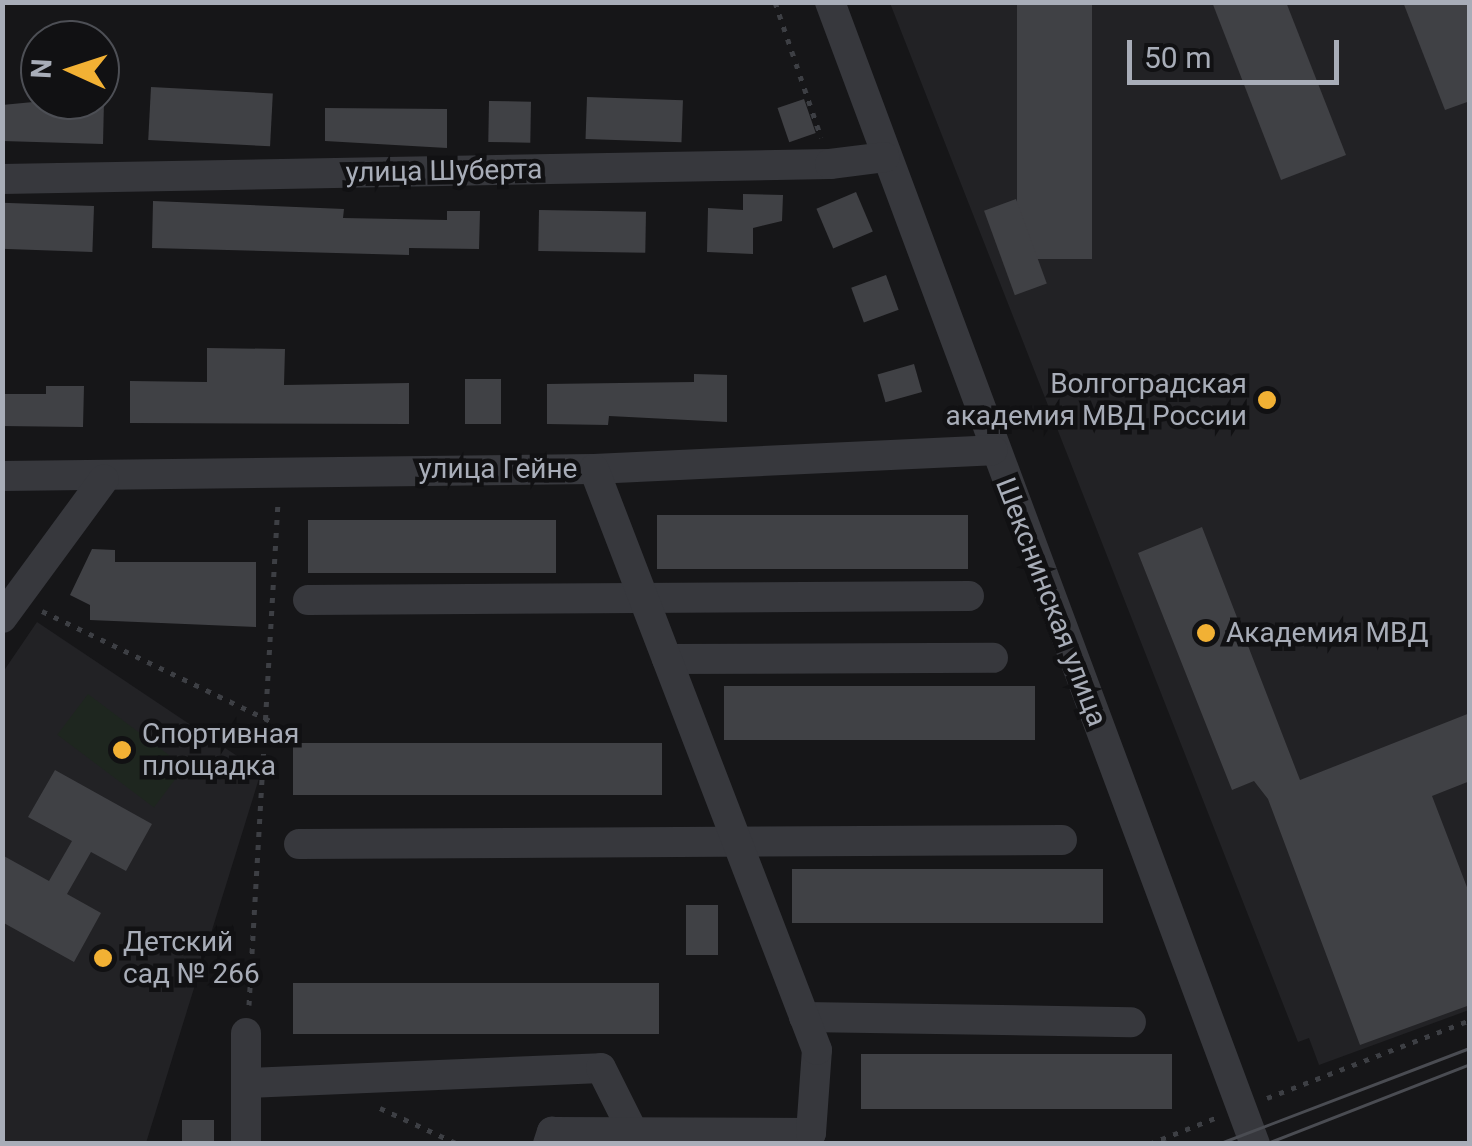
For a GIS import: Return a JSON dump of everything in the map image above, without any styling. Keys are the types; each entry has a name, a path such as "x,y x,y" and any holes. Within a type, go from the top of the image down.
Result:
{"street":[{"name":"Шекснинская улица","path":"830,2 993,450 1255,1144"},
{"name":"улица Шуберта","path":"2,179 830,164 885,157"},
{"name":"улица Гейне","path":"2,476 104,479 279,470 594,469 993,450"},
{"path":"548,1144 552,1132 811,1133 816,1050 594,469"},
{"path":"9,608 104,479"},
{"path":"308,600 969,596"},
{"path":"666,659 994,658"},
{"path":"299,844 1062,840"},
{"path":"804,1017 1131,1022"},
{"path":"246,1033 246,1144"},
{"path":"246,1083 601,1068 633,1132"}],"path":[{"path":"775,2 830,164"},
{"path":"246,1033 271,721 279,470"},
{"path":"9,608 271,721"},
{"path":"1149,1144 1470,1020"}],"shaded area":[{"name":"Волгоградская академия МВД России","path":"890,3 1469,3 1469,1010 1319,1065 1309,1038 1298,1042"},
{"name":"Детский сад № 266","path":"37,622 261,772 146,1143 3,1144 3,672"},
{"name":"Спортивная площадка","path":"88,694 185,767 154,808 57,735"}],"building":[{"path":"1017,2 1092,2 1092,259 1017,259"},
{"path":"1212,2 1286,2 1346,155 1281,180"},
{"path":"1403,2 1470,2 1470,101 1445,110"},
{"path":"151,87 273,93 270,146 148,140"},
{"path":"587,97 683,100 681,142 586,139"},
{"path":"804,99 816,133 789,142 778,108"},
{"path":"489,101 531,102 530,143 488,142"},
{"path":"20,103 20,120 104,120 103,144 2,141 2,105"},
{"path":"325,108 447,109 447,148 325,141"},
{"path":"856,192 873,232 833,248 816,209"},
{"path":"743,194 783,195 782,221 753,228 753,254 707,252 708,208 743,210"},
{"path":"1016,199 1047,284 1015,295 984,211"},
{"path":"153,201 344,209 343,218 447,220 447,211 480,211 479,249 409,248 409,255 152,248"},
{"path":"2,203 94,206 92,252 2,249"},
{"path":"539,210 646,212 645,253 538,251"},
{"path":"886,275 899,310 864,322 851,288"},
{"path":"207,348 285,349 284,385 409,383 409,424 130,423 130,381 207,382"},
{"path":"914,364 922,392 885,402 877,374"},
{"path":"694,374 727,375 727,422 609,416 608,425 547,424 547,384 694,382"},
{"path":"465,379 501,379 501,424 465,424"},
{"path":"46,386 84,386 83,427 2,426 2,394 46,394"},
{"path":"657,515 968,515 968,569 657,569"},
{"path":"308,520 556,520 556,573 308,573"},
{"path":"1202,527 1300,780 1470,713 1470,781 1432,796 1470,895 1470,1005 1360,1045 1268,799 1254,781 1232,790 1138,553"},
{"path":"92,549 115,550 115,562 256,562 256,627 90,620 90,605 70,595"},
{"path":"724,686 1035,686 1035,740 724,740"},
{"path":"293,743 662,743 662,795 293,795"},
{"path":"55,770 152,824 126,871 91,852 67,894 101,913 74,962 2,922 2,855 49,881 72,841 28,817"},
{"path":"792,869 1103,869 1103,923 792,923"},
{"path":"686,905 718,905 718,955 686,955"},
{"path":"293,983 659,983 659,1034 293,1034"},
{"path":"861,1054 1172,1054 1172,1109 861,1109"},
{"path":"182,1120 214,1120 214,1144 182,1144"}],"tram line":[{"path":"1218,1144 1470,1048"},
{"path":"1265,1144 1470,1064"}],"place":[{"name":"Волгоградская академия МВД России","path":"1267,400"},
{"name":"Академия МВД","path":"1206,633"},
{"name":"Спортивная площадка","path":"122,750"},
{"name":"Детский сад № 266","path":"103,958"}]}
